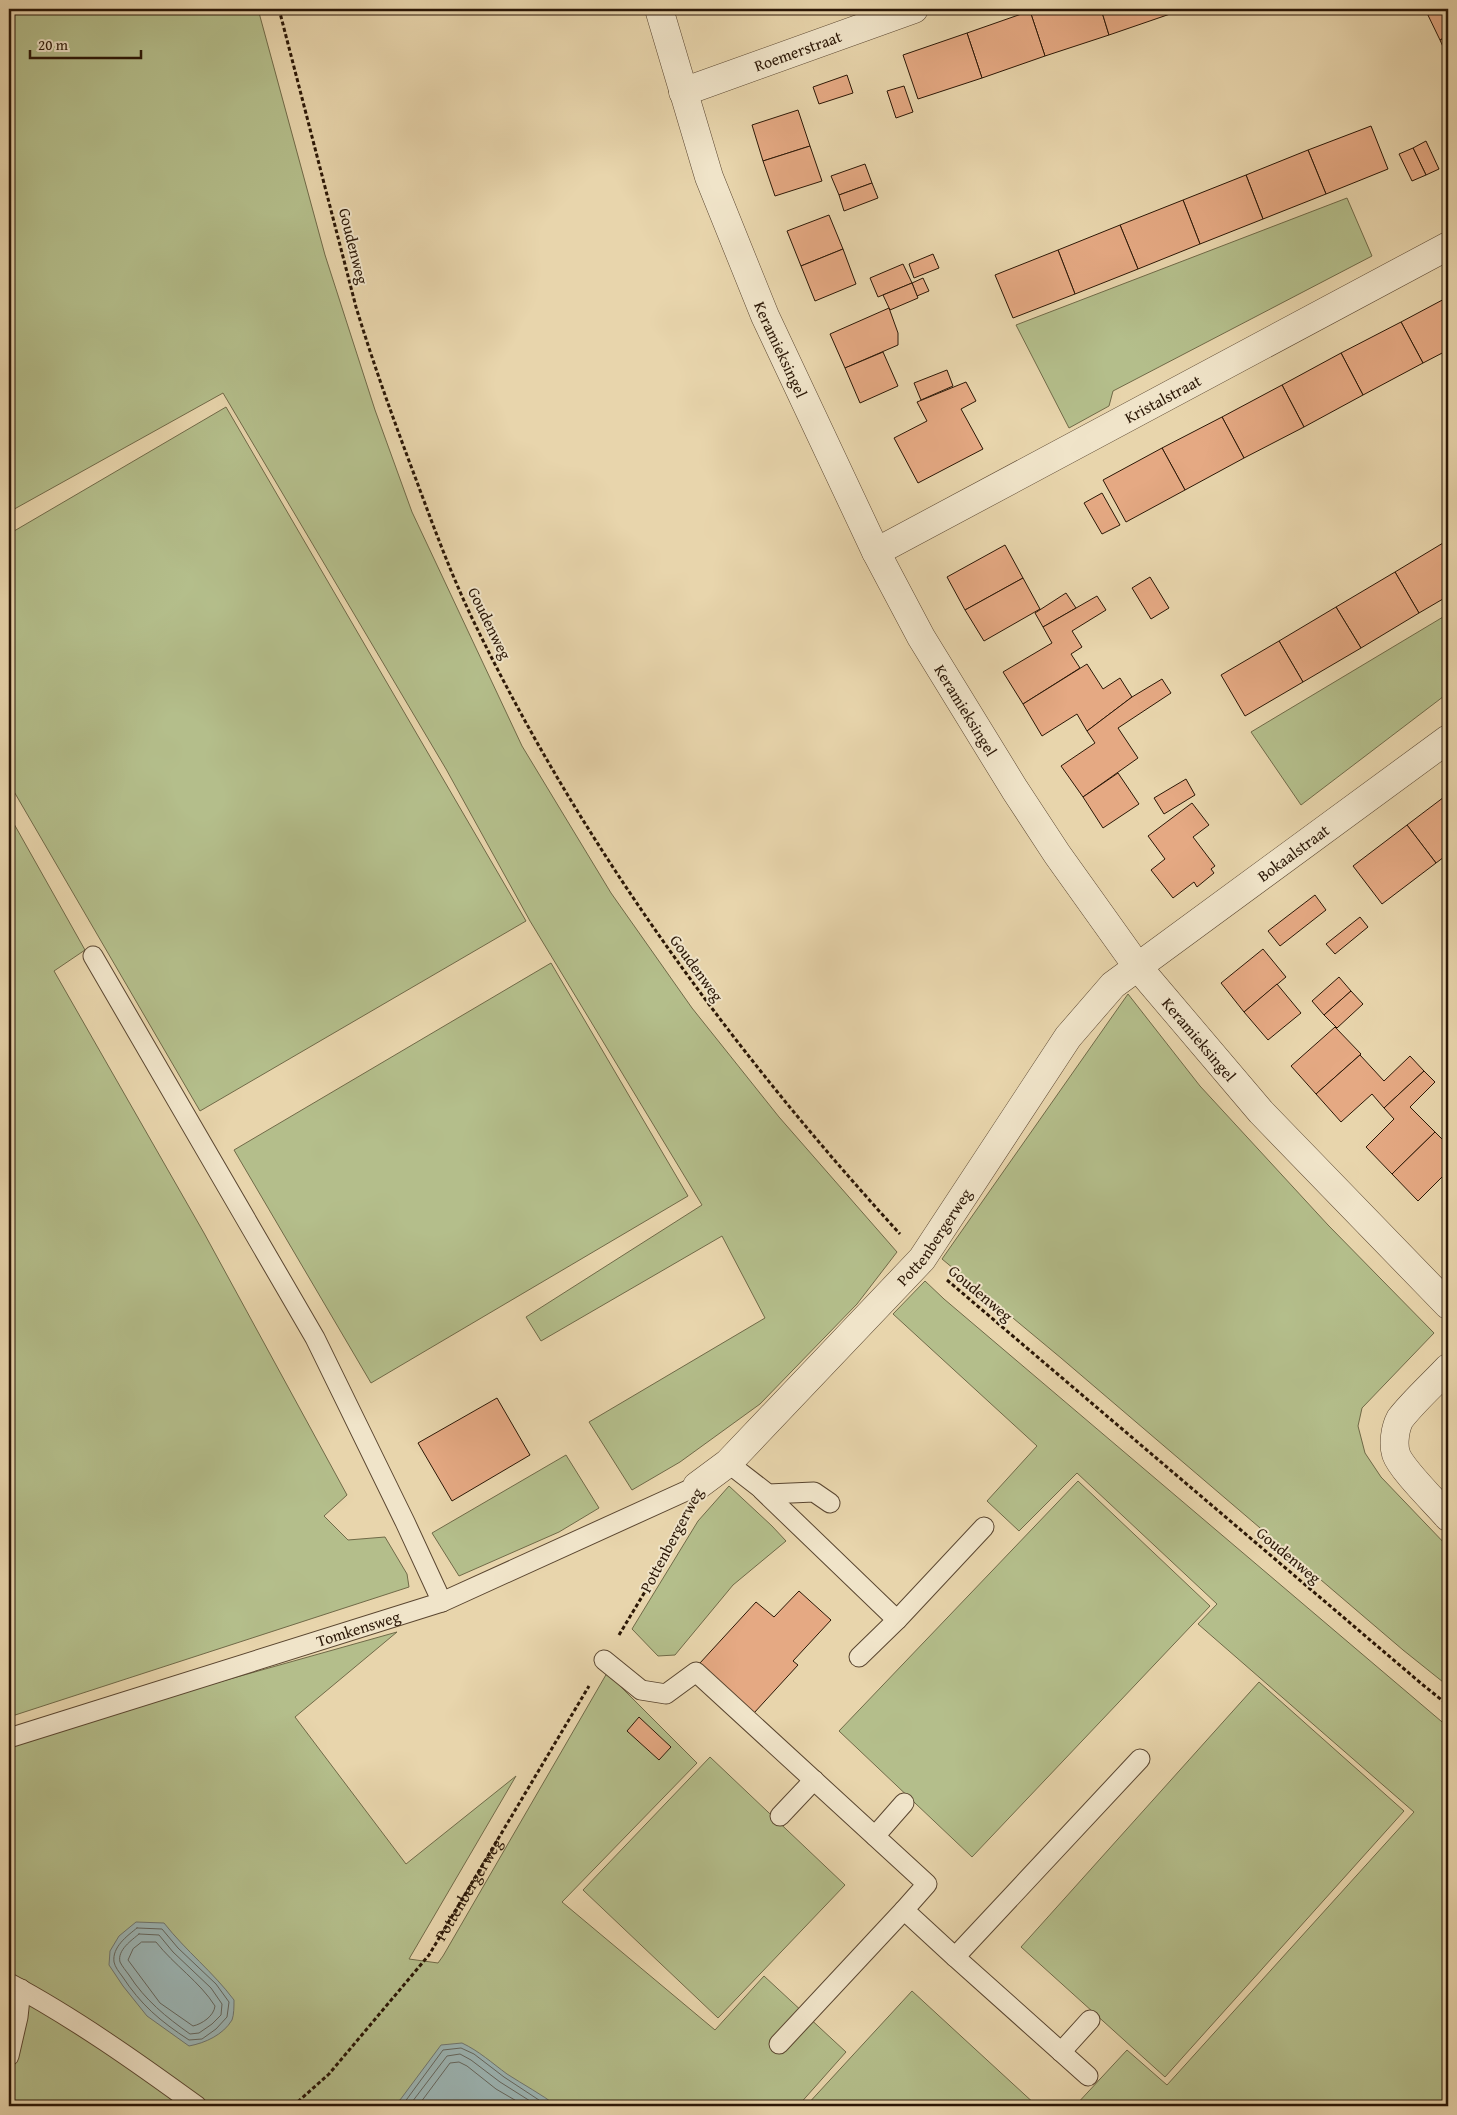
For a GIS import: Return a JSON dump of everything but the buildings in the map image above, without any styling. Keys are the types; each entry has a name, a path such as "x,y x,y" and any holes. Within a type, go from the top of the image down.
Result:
{"street":[{"name":"Keramieksingel","path":"659,9 709,176 764,316 876,552 921,637 1057,854 1138,966 1261,1112 1448,1305"},
{"name":"Roemerstraat","path":"683,92 914,9"},
{"name":"Kristalstraat","path":"876,552 1448,246"},
{"name":"Bokaalstraat","path":"1113,985 1448,738"},
{"name":"Pottenbergerweg","path":"697,1486 728,1463 922,1259 1068,1037 1113,985"},
{"path":"1448,1368 1400,1420 1396,1431 1396,1454 1403,1465 1448,1517"}],"lane":[{"path":"93,956 315,1338 442,1602"},
{"path":"728,1463 768,1494 814,1492 830,1503"},
{"name":"Tomkensweg","path":"9,1738 442,1602 697,1486"},
{"path":"762,1490 897,1620"},
{"path":"858,1658 897,1620 984,1527"},
{"path":"604,1660 640,1690 666,1694 696,1672 927,1884 779,2044"},
{"path":"955,1958 1140,1758"},
{"path":"780,1816 814,1780"},
{"path":"875,1836 904,1803"},
{"path":"904,1910 1088,2076"},
{"path":"9,2056 18,2017 15,1986"},
{"path":"15,1986 95,2036 197,2106"},
{"path":"1061,2052 1090,2020"}],"path":[{"name":"Goudenweg","path":"279,9 356,307 371,356 446,561 477,628 536,738 569,795 674,959 732,1037 786,1103 851,1181 922,1259 1448,1705"},
{"name":"Pottenbergerweg","path":"293,2106 329,2074 429,1955 661,1565 697,1486"}],"green space":[{"path":"9,9 258,9 325,255 375,410 412,512 522,746 611,893 692,1008 779,1117 897,1252 857,1304 760,1404 680,1462 632,1490 589,1422 765,1318 722,1236 541,1341 526,1317 702,1205 530,921 446,769 223,393 9,512"},
{"path":"1347,198 1372,256 1113,391 1109,406 1069,428 1016,325"},
{"path":"226,407 526,921 200,1111 9,783 9,534"},
{"path":"1448,614 1448,693 1301,805 1251,732"},
{"path":"9,815 85,950 54,971 204,1233 347,1495 324,1516 348,1540 385,1537 407,1574 409,1587 9,1717"},
{"path":"551,963 688,1196 371,1383 234,1150"},
{"path":"1128,994 1200,1086 1328,1225 1434,1333 1362,1408 1358,1426 1365,1453 1381,1477 1448,1547 1448,1686 1403,1650 942,1259"},
{"path":"925,1281 1448,1727 1448,2106 1075,2106 1127,2050 1167,2085 1414,1812 1198,1624 1217,1604 1077,1473 1019,1531 987,1501 1037,1446 893,1314"},
{"path":"566,1455 599,1508 559,1532 459,1576 432,1533"},
{"path":"1078,1481 1210,1606 972,1857 839,1731"},
{"path":"729,1486 786,1541 733,1585 675,1655 658,1656 632,1629 698,1521"},
{"path":"397,1632 295,1717 406,1864 516,1776 409,1959 438,1963 443,1956 607,1673 697,1763 562,1902 715,2030 764,1976 846,2052 798,2106 9,2106 9,1746 155,1700"},
{"path":"1259,1682 1404,1811 1165,2077 1021,1947"},
{"path":"710,1757 845,1885 718,2018 583,1890"},
{"path":"912,1991 1037,2106 806,2106"}],"water":[{"path":"136,1922 164,1923 234,2000 232,2020 219,2034 201,2043 189,2046 147,2016 123,1986 109,1965 110,1951 119,1936"},
{"path":"462,2043 480,2053 507,2074 557,2106 386,2106 400,2100 441,2045"}]}
